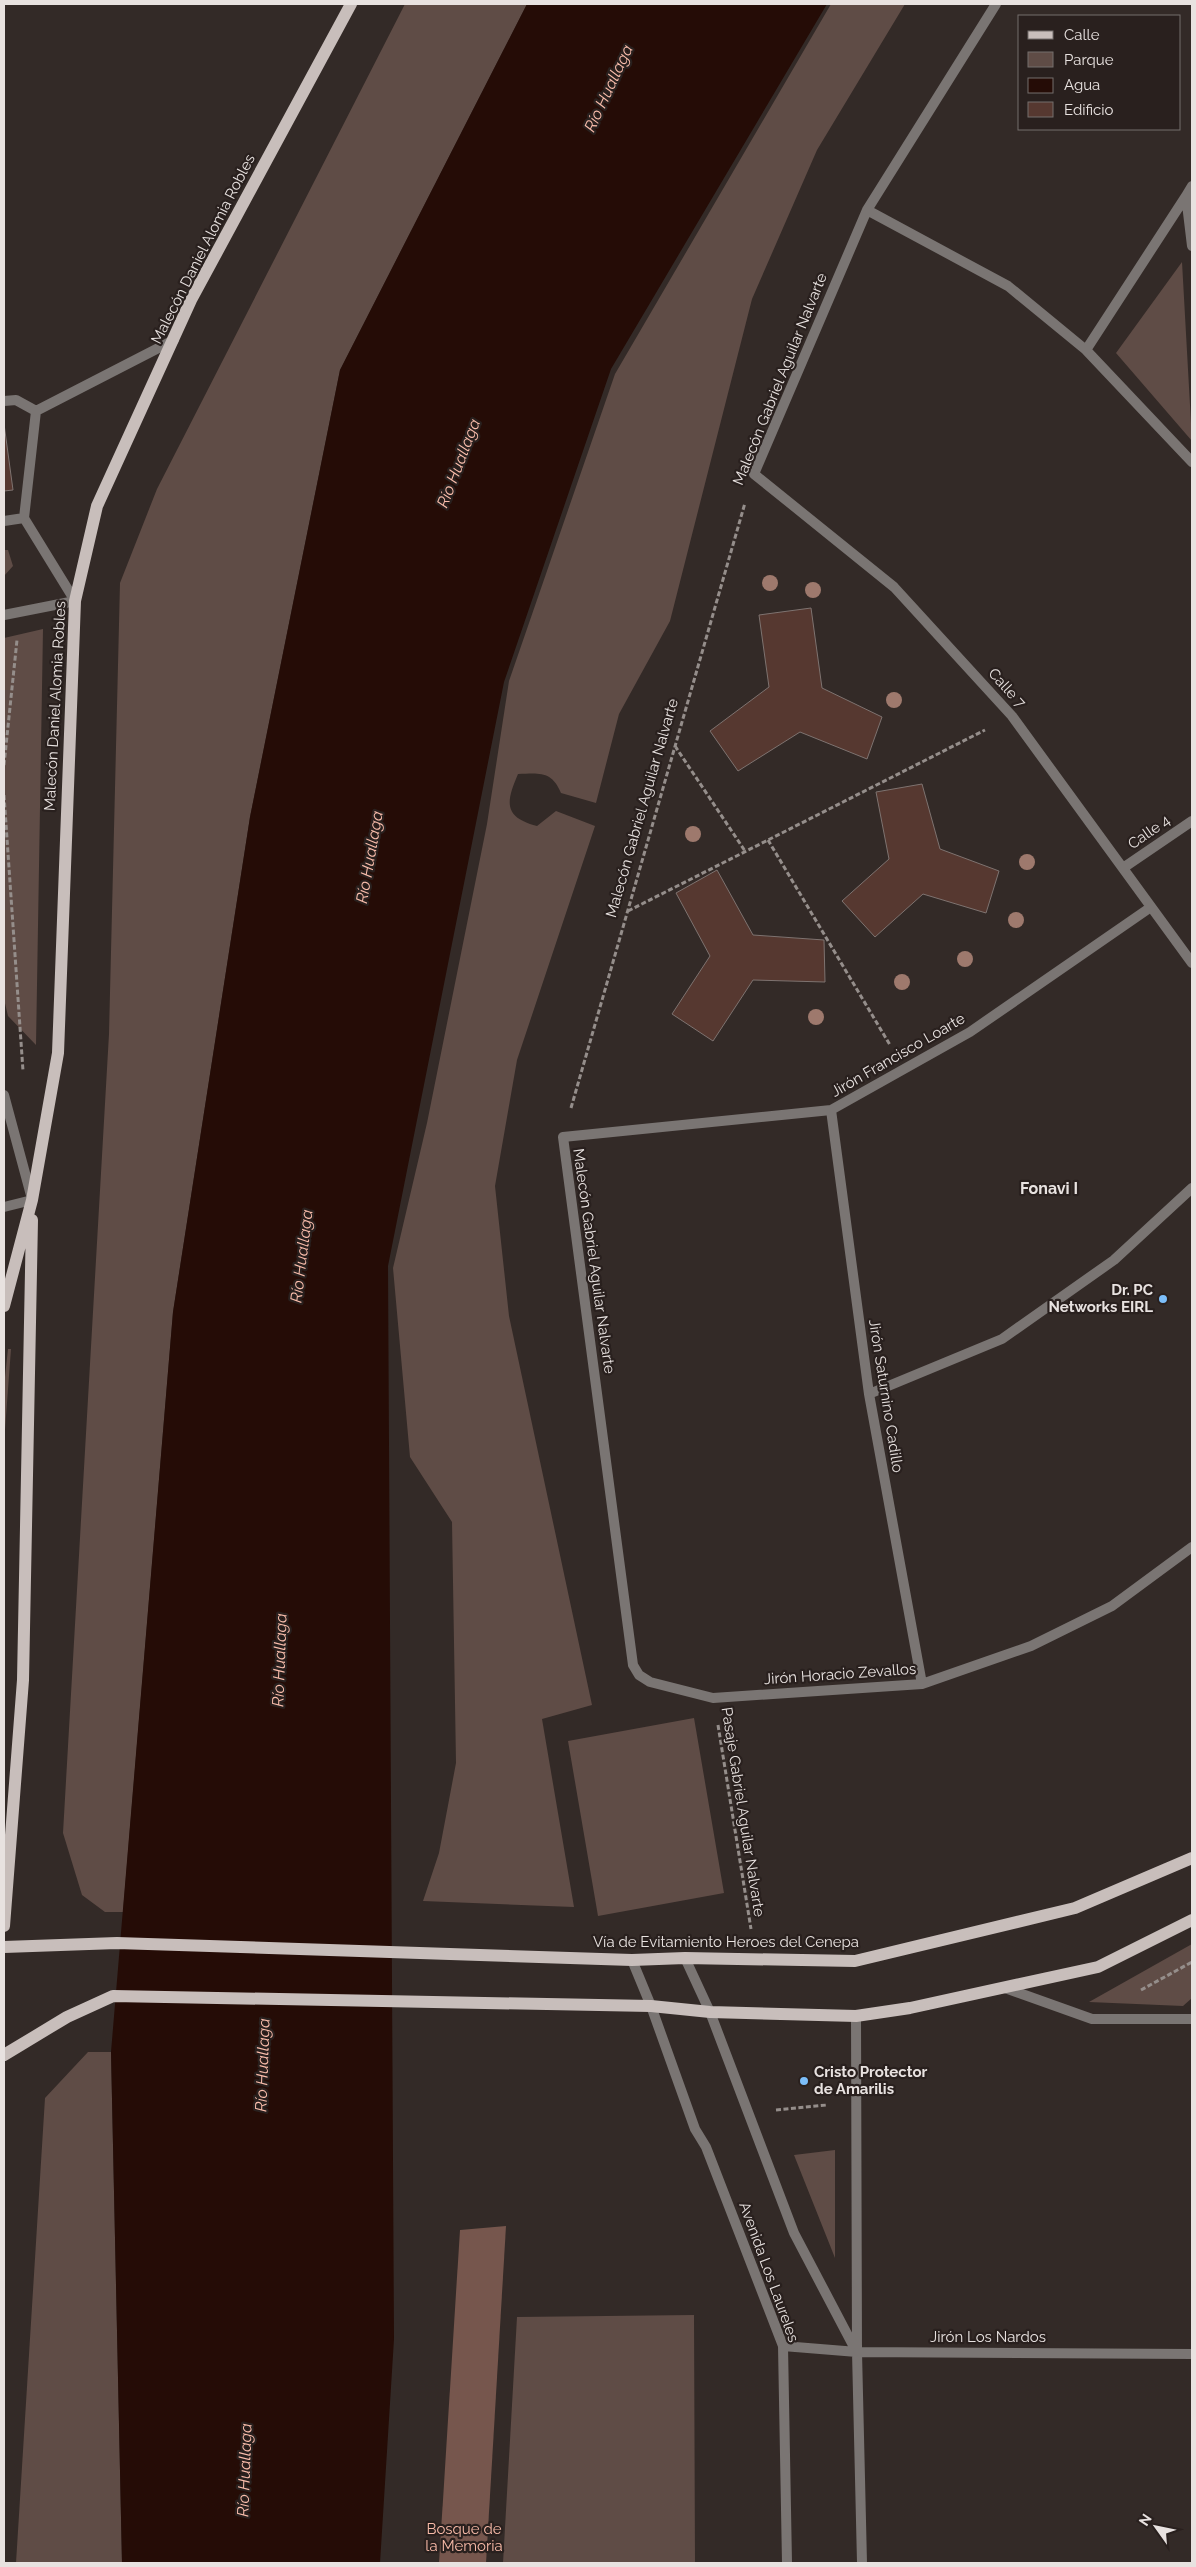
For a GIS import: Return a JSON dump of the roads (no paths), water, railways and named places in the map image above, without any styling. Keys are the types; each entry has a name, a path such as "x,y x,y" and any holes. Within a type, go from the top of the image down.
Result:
{"main road":[{"name":"Malecón Daniel Alomia Robles","path":"4,1306 32,1200 58,1053 76,601 98,506 192,300 351,4"},
{"name":"Malecón Daniel Alomia Robles","path":"4,1926 23,1680 32,1200"},
{"name":"Vía de Evitamiento Heroes del Cenepa","path":"4,1947 117,1943 632,1960 685,1958 855,1961 1075,1908 1192,1858"},
{"path":"4,2055 67,2017 113,1996 651,2006 710,2012 856,2016 910,2008 1098,1967 1192,1920"}],"street":[{"name":"Malecón Gabriel Aguilar Nalvarte","path":"754,474 867,210 996,4"},
{"path":"1086,350 1192,186"},
{"path":"1186,196 1192,246"},
{"path":"867,210 1008,286 1086,350 1192,462"},
{"path":"36,411 174,340"},
{"path":"4,401 16,400 36,411"},
{"path":"4,615 76,601 24,518 36,411"},
{"name":"Calle 7","path":"754,474 894,587 1012,716 1192,963"},
{"path":"4,521 24,518"},
{"name":"Calle 4","path":"1123,868 1192,820"},
{"name":"Jirón Francisco Loarte","path":"563,1137 831,1110 970,1032 1151,907"},
{"path":"4,1095 32,1200 4,1207"},
{"name":"Jirón Saturnino Cadillo","path":"831,1110 869,1394 922,1684"},
{"name":"Malecón Gabriel Aguilar Nalvarte","path":"563,1137 633,1665 640,1675"},
{"path":"869,1394 1002,1339 1114,1260 1192,1188"},
{"name":"Jirón Horacio Zevallos","path":"640,1675 650,1682 713,1698 922,1684 1032,1646 1112,1606 1192,1547"},
{"path":"685,1958 710,2012 794,2234 857,2352"},
{"name":"Avenida Los Laureles","path":"632,1960 651,2006 695,2129 706,2147 783,2346 787,2563"},
{"path":"1005,1988 1092,2019 1192,2019"},
{"path":"856,2016 857,2352 862,2563"},
{"name":"Jirón Los Nardos","path":"783,2346 857,2352 1192,2354"}],"water":[{"name":"Río Huallaga","path":"527,4 827,4 611,369 504,682 388,1266 394,2339 380,2563 122,2563 111,2052 173,1312 250,817 340,370"}],"place":[{"name":"Dr. PC Networks EIRL","path":"1163,1299"},
{"name":"Cristo Protector de Amarilis","path":"804,2081"}],"district":[{"name":"Fonavi I","path":"1049,1188"}],"park label":[{"name":"Bosque de la Memoria","path":"464,2538"}]}
